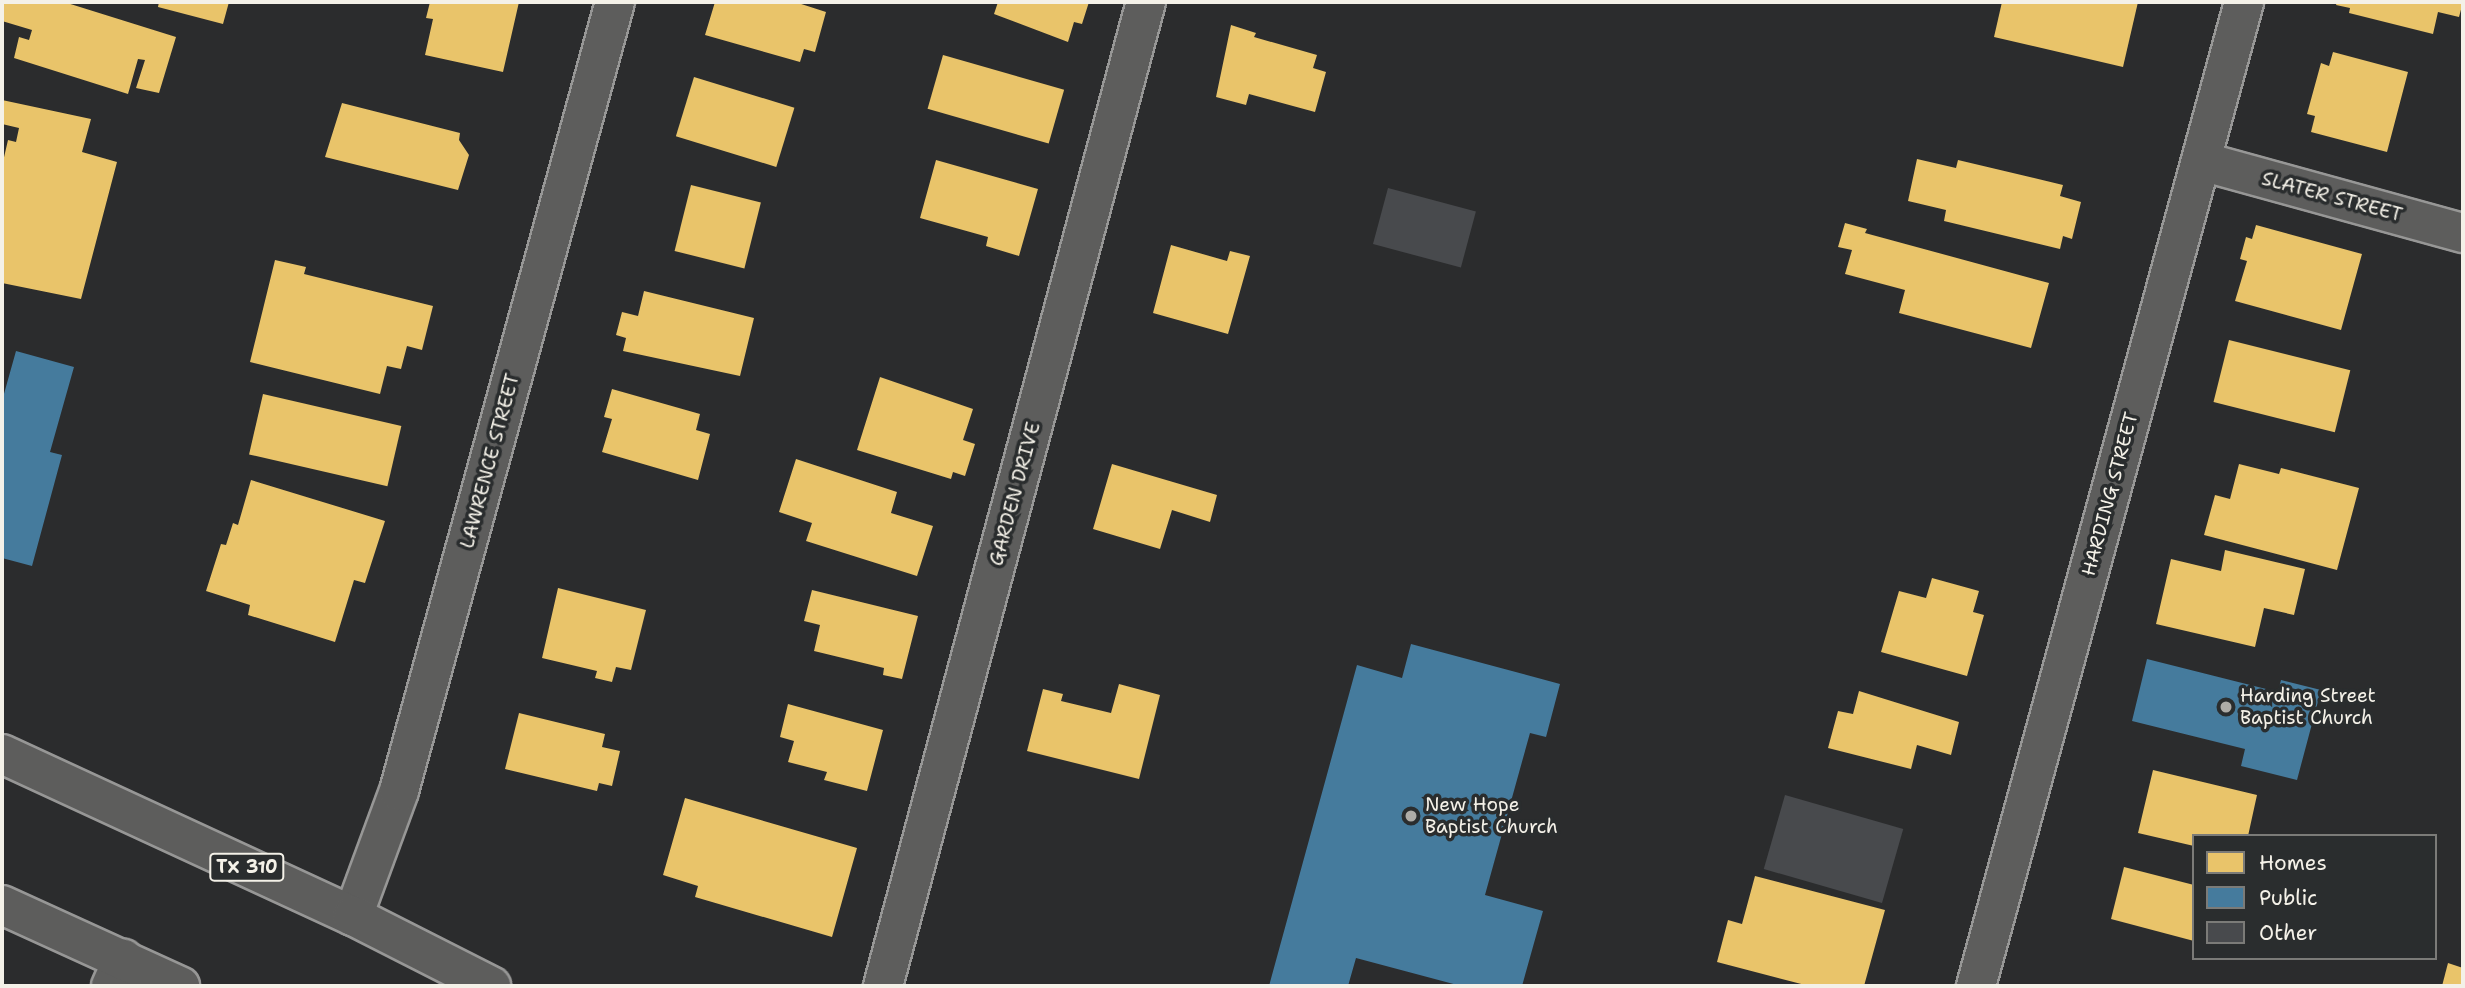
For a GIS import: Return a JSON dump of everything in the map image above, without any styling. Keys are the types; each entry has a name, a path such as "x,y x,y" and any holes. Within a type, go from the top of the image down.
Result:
{"street":[{"name":"LAWRENCE STREET","path":"353,916 399,791 615,2"},
{"name":"GARDEN DRIVE","path":"883,986 1146,2"},
{"name":"HARDING STREET","path":"1976,986 2244,2"},
{"name":"SLATER STREET","path":"2201,161 2463,233"},
{"name":"TX 310","path":"2,754 353,916 491,986"},
{"path":"2,905 117,973 180,986"}],"building: Homes":[{"path":"2,2 64,2 176,37 159,93 136,88 145,60 138,59 128,94 14,58 19,37 29,40 32,30 2,21"},
{"path":"159,2 229,2 223,24 158,7"},
{"path":"430,2 519,2 503,72 425,55 433,19 426,18"},
{"path":"715,2 795,2 826,12 815,52 804,49 800,62 705,35"},
{"path":"998,2 1089,2 1082,24 1074,22 1068,42 994,14"},
{"path":"2002,2 2138,2 2123,67 1994,37"},
{"path":"2337,2 2463,2 2459,17 2438,12 2433,34 2349,13 2350,8 2336,5"},
{"path":"1231,25 1256,33 1254,37 1317,55 1313,68 1326,72 1315,112 1249,94 1246,105 1216,97"},
{"path":"2333,52 2408,72 2387,152 2311,132 2315,116 2307,114 2321,63 2329,66"},
{"path":"943,55 1064,90 1049,144 928,109"},
{"path":"694,77 794,108 776,167 676,136"},
{"path":"2,100 91,119 82,152 117,162 81,299 2,283 2,166 8,140 16,142 19,128 2,124"},
{"path":"342,103 460,133 459,140 469,155 458,190 325,157"},
{"path":"1917,159 1956,168 1958,160 2063,185 2060,196 2081,202 2072,239 2063,236 2060,249 1944,221 1946,210 1908,201"},
{"path":"936,160 1038,189 1019,256 986,246 988,237 920,218"},
{"path":"691,185 761,202 744,268 675,251"},
{"path":"1845,223 1867,229 1865,233 2049,283 2031,348 1899,313 1905,290 1845,274 1852,250 1838,247"},
{"path":"2256,225 2362,254 2341,330 2235,301 2247,261 2240,259 2246,237 2252,239"},
{"path":"1171,245 1227,261 1230,251 1250,256 1228,334 1153,313"},
{"path":"275,260 306,267 304,274 433,306 422,350 407,346 401,369 387,366 380,394 250,362"},
{"path":"644,291 754,318 740,376 623,351 626,338 616,335 622,312 638,316"},
{"path":"2229,340 2350,370 2335,432 2214,402"},
{"path":"880,377 973,409 963,440 975,444 965,476 953,472 951,479 857,450"},
{"path":"612,389 700,414 696,430 710,434 698,480 602,452 612,419 604,417"},
{"path":"263,394 401,426 387,486 249,454"},
{"path":"796,459 897,492 891,513 933,526 917,576 806,541 812,523 779,512"},
{"path":"1112,464 1217,495 1210,522 1172,510 1160,549 1093,529"},
{"path":"2239,464 2279,474 2281,468 2359,488 2337,570 2204,535 2215,495 2230,499"},
{"path":"251,480 385,521 365,583 354,580 335,642 248,615 250,605 206,591 221,544 226,545 233,523 238,525"},
{"path":"2225,550 2305,569 2294,615 2264,608 2255,647 2156,624 2171,559 2221,571"},
{"path":"1932,578 1979,591 1973,612 1984,615 1967,676 1881,652 1899,591 1926,598"},
{"path":"558,588 646,610 631,670 616,667 612,682 595,678 597,671 542,658"},
{"path":"812,590 918,616 902,679 883,675 884,668 814,651 820,625 804,621"},
{"path":"1119,684 1160,695 1139,779 1027,751 1043,689 1063,694 1061,701 1111,713"},
{"path":"1859,691 1959,722 1951,755 1917,745 1911,769 1828,748 1838,711 1853,714"},
{"path":"788,704 883,730 867,791 824,780 827,772 788,762 794,741 780,737"},
{"path":"519,713 605,734 602,747 620,751 612,786 599,783 597,791 505,769"},
{"path":"2153,770 2257,795 2248,834 2192,834 2192,846 2138,833"},
{"path":"685,798 857,848 832,937 695,897 698,886 663,875"},
{"path":"2124,867 2192,884 2192,940 2111,919"},
{"path":"1755,876 1885,910 1864,986 1809,986 1717,962 1728,920 1742,924"},
{"path":"2448,963 2463,968 2463,986 2442,986"}],"building: Public":[{"path":"16,351 74,367 50,452 62,455 32,566 2,558 2,401"},
{"name":"New Hope Baptist Church","path":"1411,644 1560,684 1546,737 1530,733 1485,895 1543,911 1522,986 1461,986 1356,958 1348,986 1269,986 1357,665 1402,678"},
{"name":"Harding Street Baptist Church","path":"2147,659 2278,692 2281,680 2321,690 2297,780 2241,766 2245,749 2132,721"}],"building: Other":[{"path":"1388,188 1476,212 1461,268 1373,244"},
{"path":"1785,795 1903,829 1882,903 1764,869"}],"place":[{"name":"Harding Street Baptist Church","path":"2226,707"},
{"name":"New Hope Baptist Church","path":"1411,816"}]}
